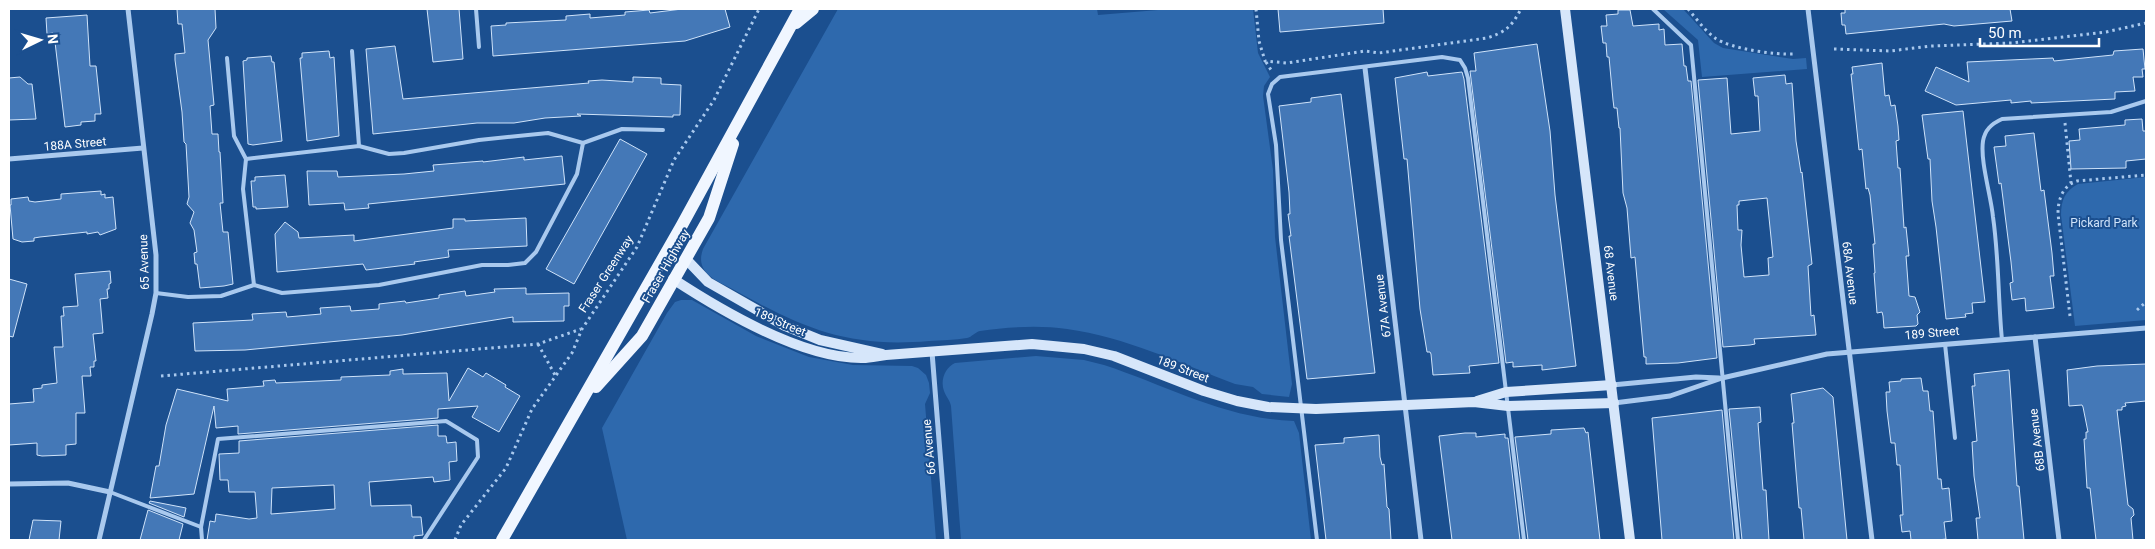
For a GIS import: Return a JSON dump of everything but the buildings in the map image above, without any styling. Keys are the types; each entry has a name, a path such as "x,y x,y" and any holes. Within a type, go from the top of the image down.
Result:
{"main road":[{"name":"Fraser Highway","path":"502,540 682,225 800,9"},
{"name":"Fraser Highway","path":"790,28 813,9"},
{"name":"Fraser Highway","path":"579,406 642,336 686,259 709,218 740,120"},
{"path":"673,280 671,274 682,225"}],"street":[{"name":"65 Avenue","path":"99,540 138,378 156,293 156,256 128,9"},
{"name":"68 Avenue","path":"1565,9 1630,540"},
{"name":"68A Avenue","path":"1808,9 1872,540"},
{"name":"67A Avenue","path":"1365,68 1421,540"},
{"name":"188A Street","path":"9,160 143,148"},
{"name":"189 Street","path":"686,259 708,282 784,325 820,340 886,355"},
{"name":"189 Street","path":"673,280 778,338 817,351 852,358 864,358 1032,344 1084,349 1114,356 1204,391 1237,401 1268,407 1301,409 1474,402 1508,406 1614,403 1670,396 1722,378 1809,357 1849,352 2146,328"},
{"name":"68B Avenue","path":"2035,337 2059,540"},
{"name":"66 Avenue","path":"932,352 947,540"},
{"name":"189 Street","path":"1474,402 1506,392 1696,377 1722,378"},
{"path":"9,484 68,483 110,492"}],"lane":[{"path":"476,9 479,46"},
{"path":"1652,9 1691,44 1738,540"},
{"path":"352,51 359,146"},
{"path":"1318,540 1281,240 1276,145 1268,94 1272,84 1280,77 1442,57 1460,60 1465,68 1524,540"},
{"path":"228,58 234,136 246,159 244,189 254,285"},
{"path":"2002,340 1998,266 1993,218 1983,156 1983,142 1986,132 1993,123 2002,119 2111,112 2146,101"},
{"path":"246,159 359,146 389,154 404,154 479,140 548,133 583,143 622,129 663,130"},
{"path":"156,293 182,296 221,296 254,285 282,293 371,286 482,265 525,263 536,252 577,174 583,143"},
{"path":"1945,344 1955,438"},
{"path":"202,540 201,526 218,439 446,421 477,440 478,457 424,540"},
{"path":"110,492 201,526"}],"path":[{"name":"Fraser Greenway","path":"455,540 461,525 506,468 532,409 572,353 582,329 636,246 674,160 714,100 759,9"},
{"path":"1256,9 1259,41 1265,61 1287,63 1349,55 1365,51 1379,53 1487,38 1497,35 1514,23 1521,9"},
{"path":"1688,9 1713,36 1724,43 1751,49 1796,54"},
{"path":"1834,49 1890,51 1931,46 2012,43 2106,32 2146,23"},
{"path":"2064,115 2071,183"},
{"path":"2070,316 2058,214 2058,202 2062,193 2071,183 2146,175"},
{"path":"2137,310 2146,302"},
{"path":"161,376 538,344 582,329"},
{"path":"538,344 555,375"}],"green space":[{"path":"838,9 1097,9 1098,15 1170,9 1253,9 1258,53 1270,77 1264,86 1263,96 1273,170 1275,237 1292,384 1289,397 1262,394 1253,387 1235,384 1131,344 1067,329 1035,327 1001,328 980,331 962,339 901,342 851,338 828,333 784,316 709,276 702,265 703,249"},
{"path":"1663,9 1683,9 1714,43 1723,48 1793,59 1806,58 1807,69 1702,77 1698,40"},
{"name":"Pickard Park","path":"2146,177 2146,320 2075,326 2061,215 2065,197 2078,184"},
{"path":"692,300 756,336 809,357 853,365 912,366 918,368 926,375 930,393 925,404 936,540 627,540 602,428 667,313 675,302"},
{"path":"1036,356 1084,360 1104,365 1221,408 1269,419 1294,421 1299,433 1311,540 961,540 951,406 943,387 944,375 948,368 955,363"}]}
